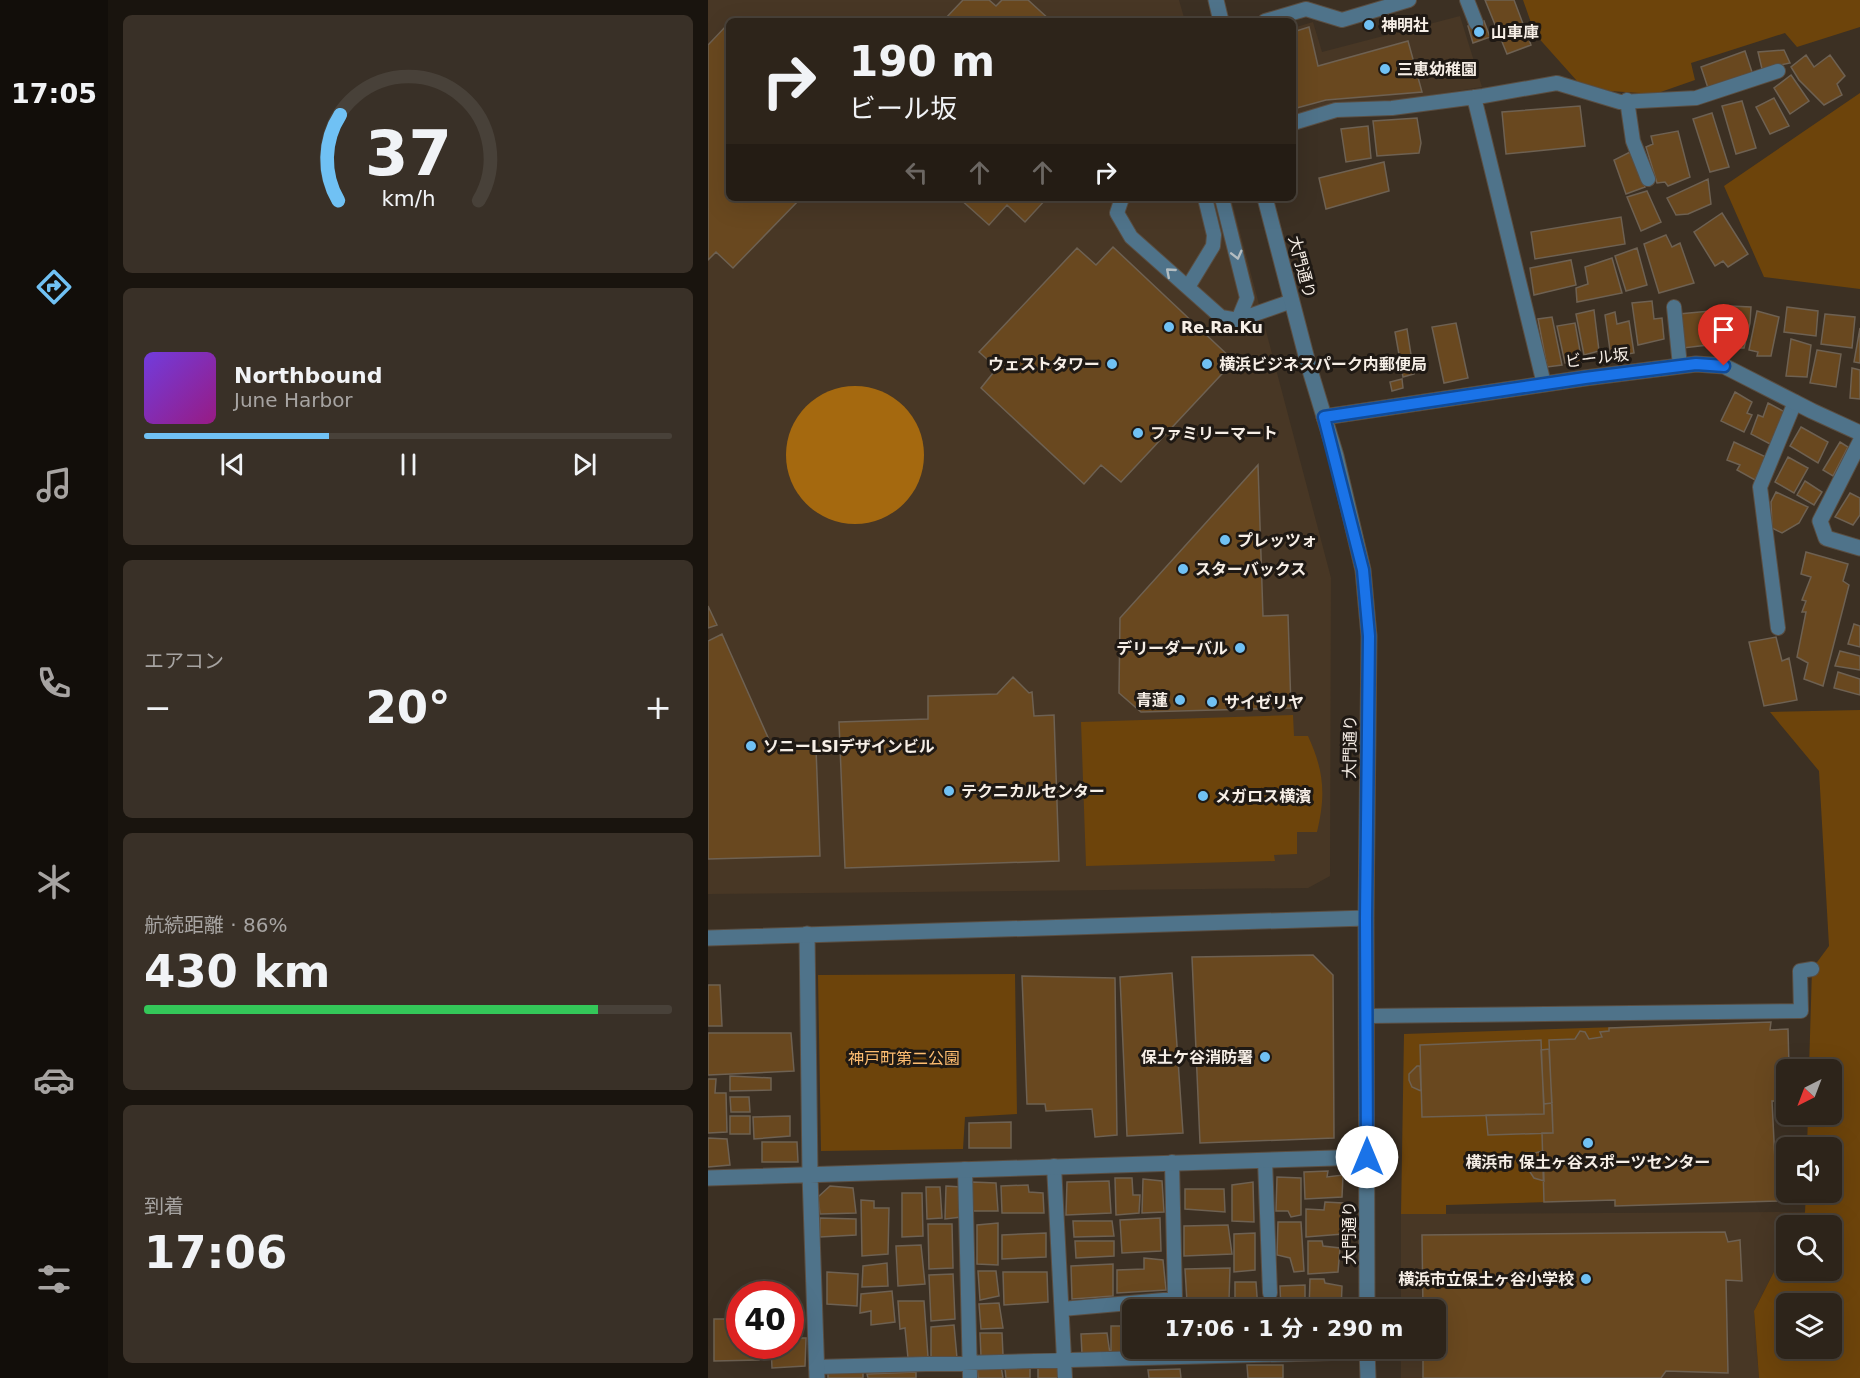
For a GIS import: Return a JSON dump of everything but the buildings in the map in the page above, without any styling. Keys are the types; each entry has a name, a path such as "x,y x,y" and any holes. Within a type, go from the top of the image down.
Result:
{"street":[{"path":"1216,0 1220,18"},
{"name":"大門通り","path":"1266,201 1363,570 1369,636 1366,918 1367,1299"},
{"name":"ビール坂","path":"1324,417 1696,364 1724,366 1860,433"},
{"path":"1860,442 1820,521 1826,538 1860,548"},
{"path":"708,938 1366,918"},
{"path":"807,934 810,1175 817,1372"},
{"path":"708,1178 1367,1157"},
{"path":"1367,1359 1368,1378"}],"lane":[{"path":"1275,18 1306,9 1342,20 1409,0"},
{"path":"1467,0 1476,23"},
{"path":"1296,122 1336,110 1392,108 1474,98 1557,83 1620,102 1696,98 1778,70"},
{"path":"1474,98 1544,384"},
{"path":"1627,100 1633,141 1648,179"},
{"path":"1121,201 1117,213 1131,237 1221,317 1238,320 1292,302"},
{"path":"1188,287 1213,246 1214,235 1206,201"},
{"path":"1223,201 1248,298 1238,320"},
{"path":"1674,307 1680,366"},
{"path":"1778,628 1760,487 1795,402"},
{"path":"1367,1016 1801,1011 1800,971 1812,969"},
{"path":"1265,1160 1270,1293"},
{"path":"1062,1309 1175,1299 1172,1162"},
{"path":"1054,1166 1065,1378"},
{"path":"965,1169 970,1371"},
{"path":"817,1372 970,1371 1064,1361 1122,1359"}],"shaded area":[{"path":"708,0 1179,0 1184,18 726,18 726,201 1232,201 1331,578 1330,876 1308,888 708,894"},
{"name":"三恵幼稚園","path":"1460,16 1482,87 1296,117 1296,27 1313,22 1322,52"},
{"path":"855,386 881,392 893,398 903,407 912,417 918,429 924,455 918,481 912,493 903,503 893,512 881,518 855,524 829,518 817,512 807,503 798,493 792,481 786,455 792,429 798,417 807,407 817,398 829,392"},
{"name":"横浜市立保土ヶ谷小学校","path":"1805,1212 1803,1215 1776,1215 1776,1268 1754,1311 1759,1378 1401,1378 1401,1359 1446,1359 1446,1299 1401,1299 1401,1214"}],"green space":[{"path":"1523,0 1860,0 1860,27 1797,47 1785,33 1691,63 1695,80 1655,94 1610,91 1577,81 1535,34"},
{"path":"1860,93 1860,289 1764,277 1724,186"},
{"path":"1860,710 1860,1378 1759,1378 1754,1311 1776,1268 1776,1281 1842,1281 1842,1215 1803,1215 1805,1203 1842,1203 1842,1137 1807,1137 1808,1125 1842,1125 1842,1059 1809,1059 1812,969 1829,946 1819,771 1770,712"},
{"name":"メガロス横濱","path":"1293,715 1294,736 1308,736 1322,783 1322,806 1317,832 1297,832 1297,854 1274,855 1275,861 1086,866 1081,722"},
{"name":"神戸町第二公園","path":"1015,974 1017,1114 965,1117 963,1149 821,1151 818,975"},
{"name":"横浜市 保土ヶ谷スポーツセンター","path":"1771,1022 1771,1030 1788,1029 1789,1059 1776,1059 1776,1101 1772,1102 1776,1201 1615,1200 1446,1205 1446,1214 1401,1214 1404,1034"}],"place":[{"name":"神明社","path":"1369,25"},
{"name":"山車庫","path":"1479,32"},
{"name":"三恵幼稚園","path":"1385,69"},
{"name":"Re.Ra.Ku","path":"1169,327"},
{"name":"ウェストタワー","path":"1112,364"},
{"name":"横浜ビジネスパーク内郵便局","path":"1207,364"},
{"name":"ファミリーマート","path":"1138,433"},
{"name":"プレッツォ","path":"1225,540"},
{"name":"スターバックス","path":"1183,569"},
{"name":"デリーダーバル","path":"1240,648"},
{"name":"青蓮","path":"1180,700"},
{"name":"サイゼリヤ","path":"1212,702"},
{"name":"ソニーLSIデザインビル","path":"751,746"},
{"name":"テクニカルセンター","path":"949,791"},
{"name":"メガロス横濱","path":"1203,796"},
{"name":"保土ケ谷消防署","path":"1265,1057"},
{"name":"横浜市 保土ヶ谷スポーツセンター","path":"1588,1143"},
{"name":"横浜市立保土ヶ谷小学校","path":"1586,1279"}],"route":[{"path":"1367,1157 1366,918 1369,636 1363,570 1336,456 1324,417 1585,378 1696,364 1724,366"}]}
